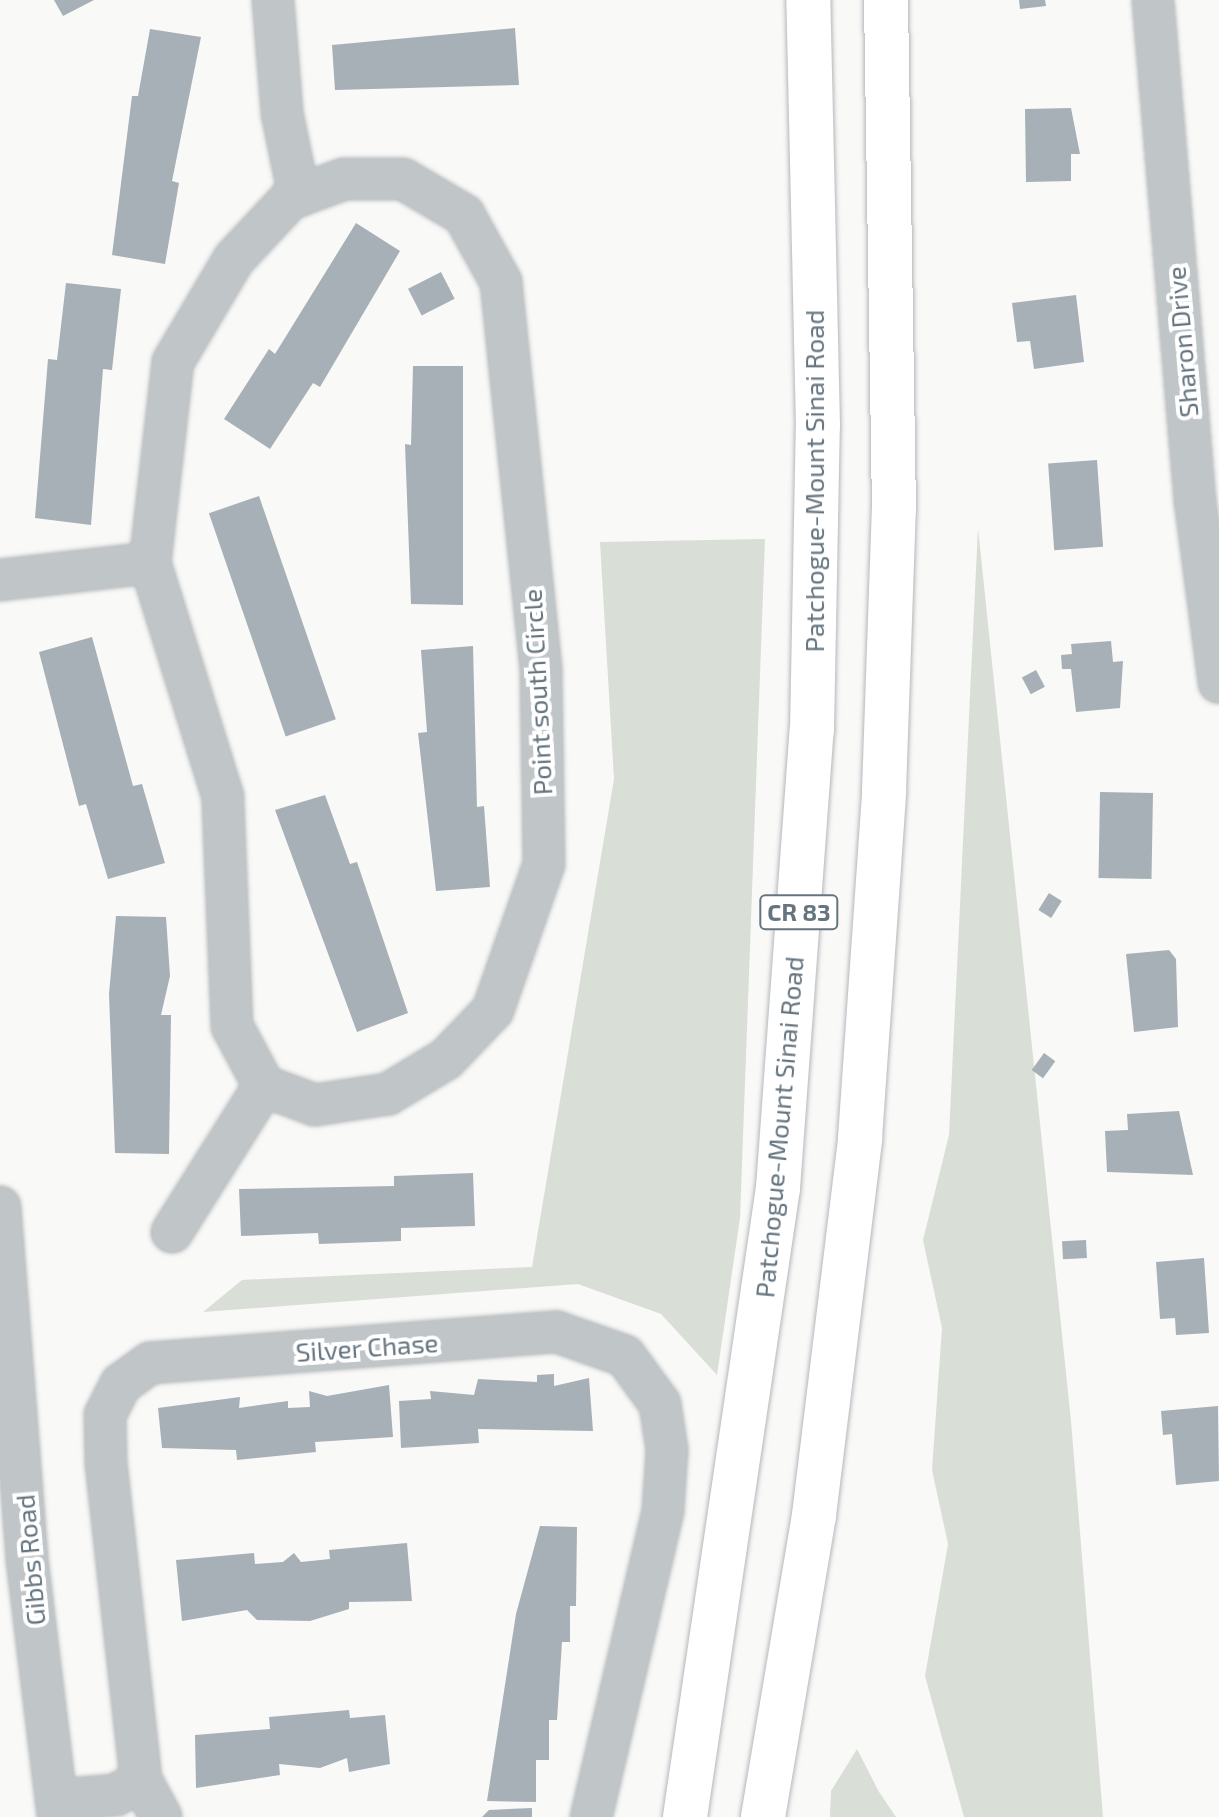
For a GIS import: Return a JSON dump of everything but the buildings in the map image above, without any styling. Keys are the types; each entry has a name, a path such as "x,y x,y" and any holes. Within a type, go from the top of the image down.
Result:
{"highway":[{"name":"Patchogue-Mount Sinai Road","path":"685,1817 778,1188 812,730 818,426 808,0"},
{"name":"CR 83","path":"763,1817 814,1515 860,1138 883,806 894,510 886,0"}],"street":[{"path":"273,0 282,113 299,196"},
{"name":"Sharon Drive","path":"1153,0 1207,499 1219,682"},
{"name":"Point south Circle","path":"344,179 403,179 464,215 501,282 541,672 544,864 493,1010 446,1059 388,1094 315,1105 264,1086 232,1026 223,797 150,563 173,362 234,259 299,196 344,179"},
{"path":"0,580 150,563"},
{"path":"172,1232 264,1086"},
{"name":"Gibbs Road","path":"0,1207 14,1561 57,1808"},
{"name":"Silver Chase","path":"141,1780 106,1464 105,1415 121,1384 150,1363 557,1332 625,1356 660,1404 667,1450 663,1511 591,1817"},
{"path":"57,1808 116,1795 141,1780 161,1817"}],"shaded area":[{"path":"978,528 1071,1421 1103,1817 964,1817 925,1676 948,1544 932,1470 942,1328 923,1240 949,1135"},
{"path":"765,539 740,1218 717,1375 661,1314 578,1284 203,1312 242,1280 532,1267 614,779 600,542"},
{"path":"857,1749 896,1817 830,1817 831,1791"}]}
